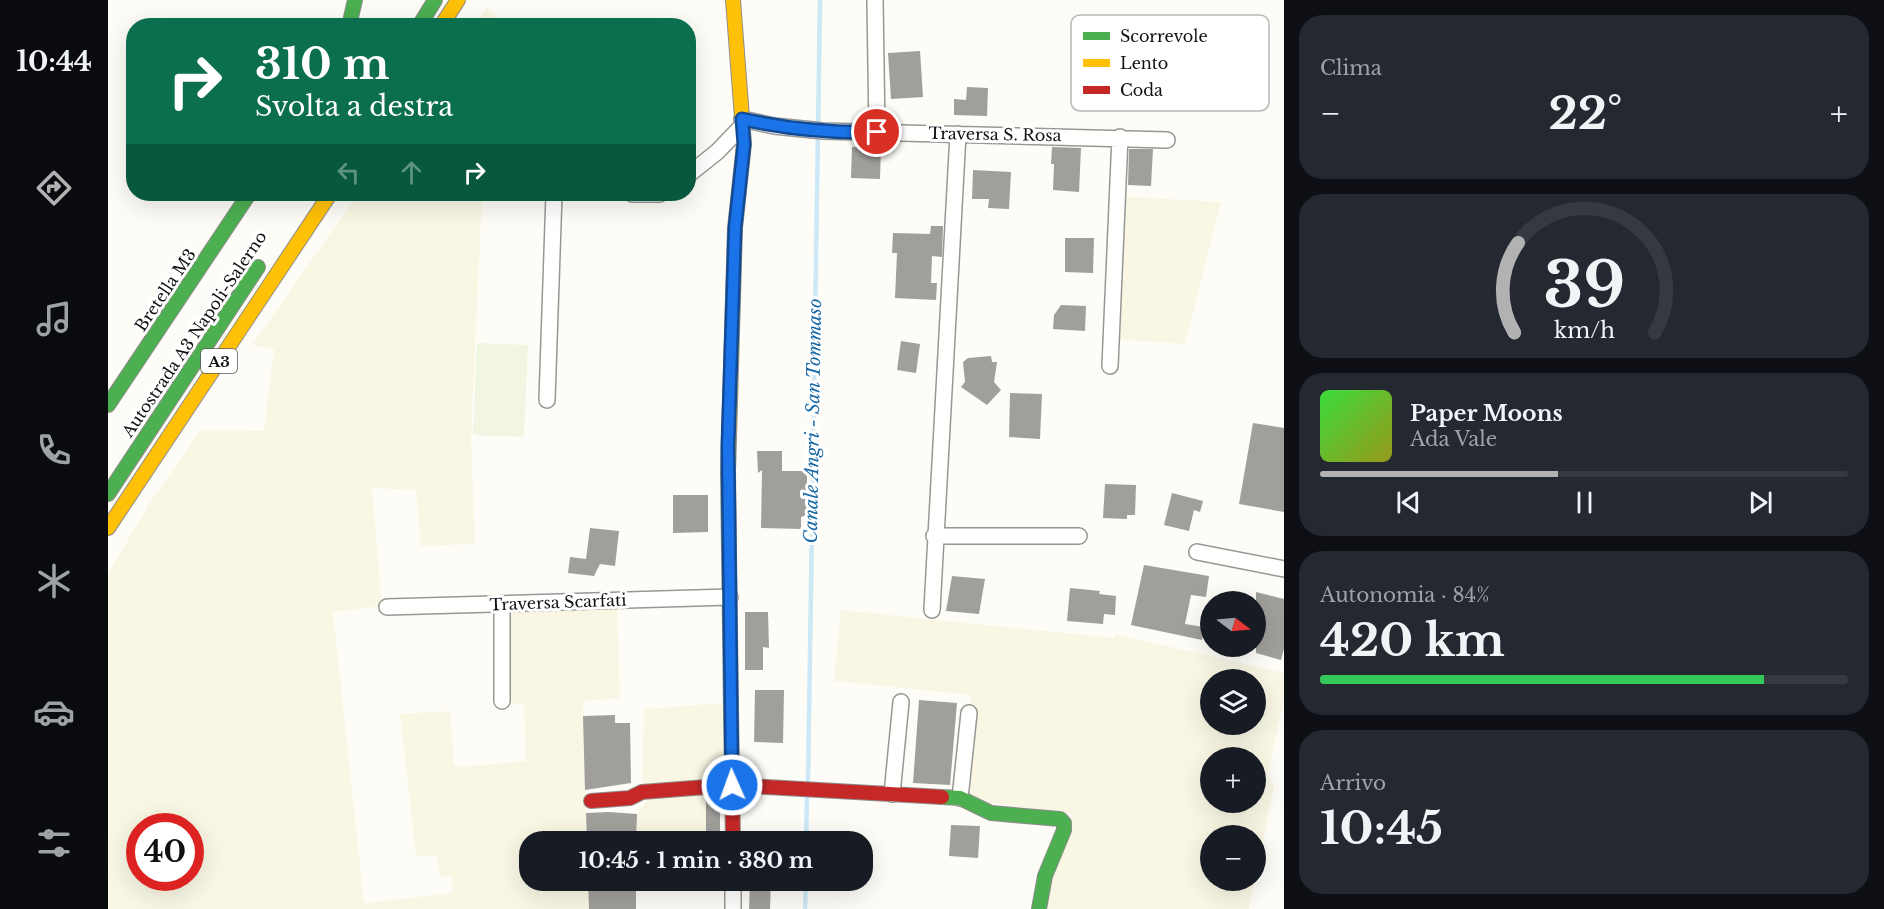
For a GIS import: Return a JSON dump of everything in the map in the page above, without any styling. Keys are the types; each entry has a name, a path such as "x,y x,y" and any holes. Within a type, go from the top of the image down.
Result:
{"main road":[{"path":"352,18 355,0"},
{"path":"423,18 435,0"},
{"path":"446,18 458,0"},
{"path":"733,0 744,144 735,228 728,446 733,831"},
{"name":"Bretella M3","path":"108,405 244,201"},
{"name":"A3","path":"108,528 325,201"},
{"name":"Autostrada A3 Napoli-Salerno","path":"108,494 268,252"},
{"path":"591,801 630,798 642,792 732,785 960,798 991,813 1060,819 1064,823 1064,830 1045,876 1039,909"}],"street":[{"path":"875,0 877,132"},
{"name":"Traversa S. Rosa","path":"742,122 816,130 1167,140"},
{"path":"696,169 717,152 742,122"},
{"path":"932,610 934,536 958,134"},
{"path":"1110,366 1120,137"},
{"path":"547,400 554,201"},
{"path":"934,536 1079,536"},
{"path":"1197,552 1284,569"},
{"name":"Traversa Scarfati","path":"387,607 730,597"},
{"path":"501,604 502,701"},
{"path":"892,794 901,702"},
{"path":"960,798 969,713"},
{"path":"733,891 733,909"}],"shaded area":[{"path":"487,7 496,18 479,18"},
{"path":"1118,196 1221,202 1185,344 1111,339"},
{"path":"353,201 482,201 471,440 475,544 421,546 416,490 372,488 382,606 333,612 364,903 453,893 451,876 440,877 437,856 416,856 400,714 450,711 454,765 462,767 526,761 524,704 501,705 502,604 617,601 620,698 583,701 587,831 519,831 519,891 588,891 589,909 108,909 108,574 149,504 201,430 264,431 274,349 252,345"},
{"path":"841,610 1114,638 1113,645 1115,634 1200,654 1200,657 1215,657 1284,673 1284,699 1268,775 1274,785 1266,825 1200,825 1200,891 1252,891 1249,909 1043,909 1072,815 960,798 971,695 834,681"},
{"path":"724,703 723,782 642,786 644,709"},
{"path":"706,793 706,831 636,831 637,814 650,797"}],"green space":[{"path":"477,343 528,345 524,437 473,435"}],"building":[{"path":"920,51 923,97 891,99 888,53"},
{"path":"967,87 988,88 987,116 954,115 954,99 966,100"},
{"path":"852,147 881,148 880,179 851,178"},
{"path":"1052,147 1081,148 1079,192 1053,190"},
{"path":"1129,149 1153,149 1151,186 1128,185"},
{"path":"973,170 1011,172 1009,209 988,208 989,199 972,199"},
{"path":"931,226 943,226 942,257 932,256 931,283 937,283 936,300 895,298 897,253 892,253 893,233 930,234"},
{"path":"1065,238 1094,238 1093,273 1065,272"},
{"path":"1061,305 1086,306 1085,331 1053,329 1054,315"},
{"path":"901,341 920,344 916,373 897,370"},
{"path":"991,356 992,362 997,362 994,382 1001,390 987,405 961,387 965,382 963,362 968,358"},
{"path":"1010,393 1042,394 1040,439 1009,437"},
{"path":"1253,423 1284,428 1284,512 1239,504"},
{"path":"757,451 782,451 782,471 807,471 807,515 801,517 801,529 761,528 762,470 758,473"},
{"path":"1105,484 1136,485 1135,515 1127,515 1127,519 1103,518"},
{"path":"1172,493 1203,501 1200,512 1194,510 1189,531 1164,525"},
{"path":"673,495 708,495 708,532 673,533"},
{"path":"590,528 619,531 615,566 600,564 594,576 568,573 570,557 586,559"},
{"path":"1144,565 1209,576 1207,591 1200,591 1200,596 1191,595 1185,624 1200,626 1200,640 1131,625"},
{"path":"952,576 985,579 979,614 946,611"},
{"path":"1070,588 1100,591 1099,594 1116,596 1115,615 1104,614 1103,624 1067,621"},
{"path":"1266,594 1284,599 1284,649 1281,660 1266,656"},
{"path":"745,612 768,612 769,648 763,647 763,670 745,670"},
{"path":"755,690 784,690 783,743 754,742"},
{"path":"919,700 957,703 950,785 913,783"},
{"path":"615,715 615,723 630,723 631,783 585,790 583,716"},
{"path":"720,799 720,831 706,831 706,800"},
{"path":"586,813 637,814 636,831 587,831"},
{"path":"951,825 980,826 978,858 949,856"},
{"path":"588,891 636,891 636,909 589,909"},
{"path":"750,891 771,891 770,909 749,909"}],"waterway":[{"name":"Canale Angri - San Tommaso","path":"808,785 820,0"},
{"name":"Canale Angri - San Tommaso","path":"806,831 807,796"},
{"name":"Canale Angri - San Tommaso","path":"805,909 806,891"}],"traffic: fast":[{"path":"351,18 355,0"},
{"path":"424,18 435,0"},
{"path":"108,405 244,201"},
{"path":"108,494 258,267"},
{"path":"728,472 731,711"},
{"path":"942,797 960,798 991,813 1060,819 1064,823 1064,830 1045,876 1039,909"}],"traffic: slow":[{"path":"446,18 458,0"},
{"path":"728,472 735,228 744,144 733,0"},
{"path":"108,528 325,201"}],"traffic: jam":[{"path":"731,711 733,831"},
{"path":"591,801 630,798 642,792 732,785 942,797"}],"route":[{"path":"732,785 728,446 735,228 744,144 742,119 774,126 823,131 877,132"}]}
